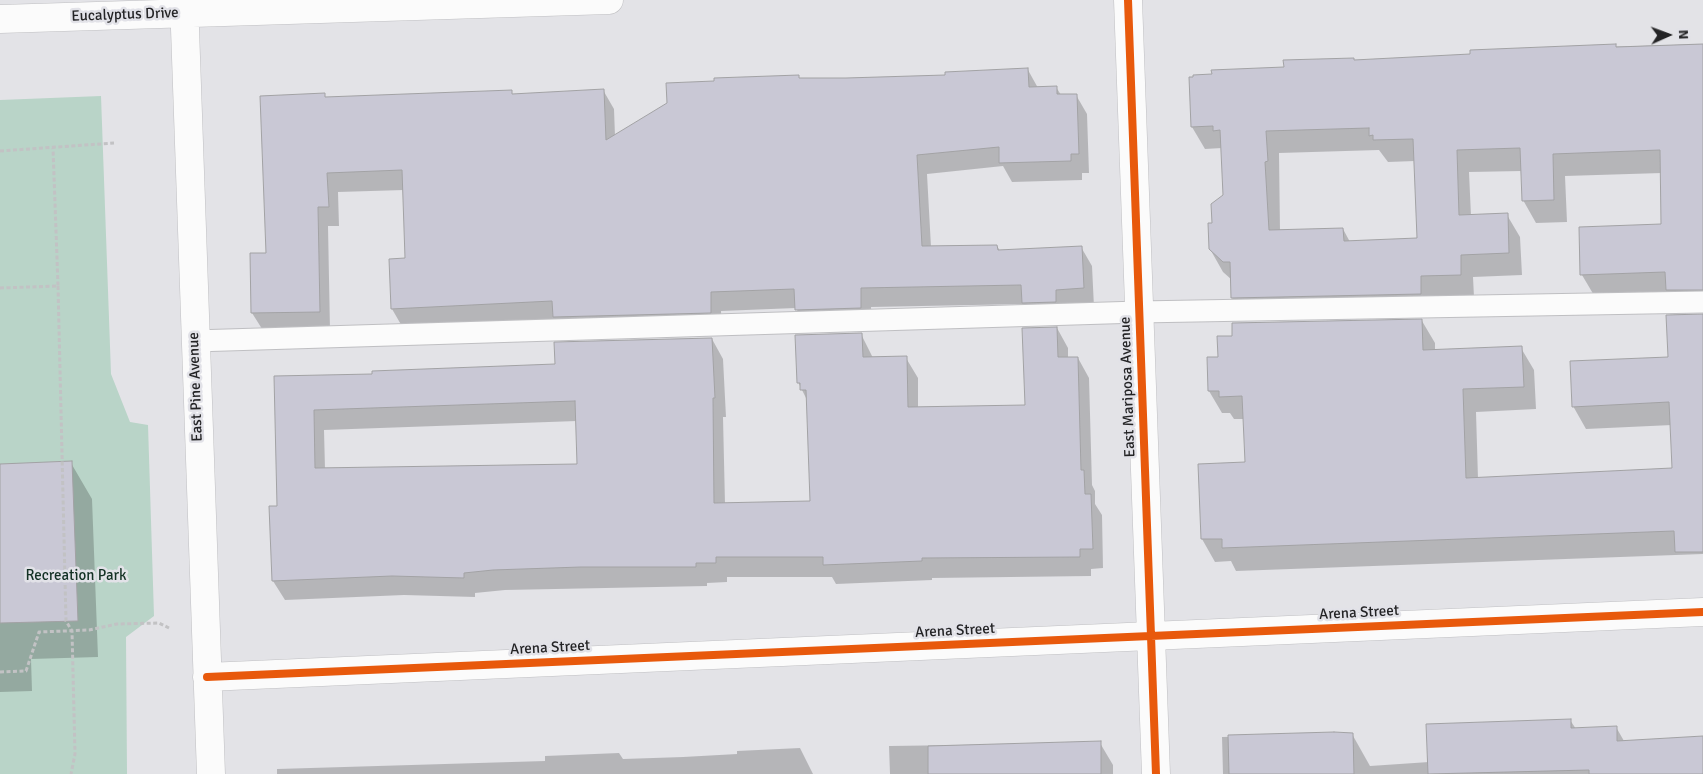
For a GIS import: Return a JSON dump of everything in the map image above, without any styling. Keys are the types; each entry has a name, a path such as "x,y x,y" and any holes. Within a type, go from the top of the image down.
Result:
{"street":[{"name":"Eucalyptus Drive","path":"0,20 184,7 609,0"},
{"name":"East Mariposa Avenue","path":"1128,0 1156,774"},
{"name":"East Pine Avenue","path":"184,7 194,341 211,774"},
{"name":"Arena Street","path":"208,677 1703,612"}],"lane":[{"path":"194,341 1139,312 1703,302"}],"path":[{"path":"0,151 114,143"},
{"path":"53,148 66,621 72,631 75,754 71,774"},
{"path":"0,288 58,286"},
{"path":"0,672 26,670 39,632 89,630 117,624 159,624 171,629"}],"green space":[{"name":"Recreation Park","path":"101,96 111,374 130,422 148,425 154,616 126,637 127,774 0,774 0,100"}],"building":[{"path":"1616,44 1616,47 1703,44 1703,290 1666,290 1665,272 1580,275 1579,227 1661,224 1660,150 1553,154 1554,200 1522,201 1520,148 1457,150 1459,215 1508,213 1509,253 1461,255 1461,275 1421,276 1421,294 1231,298 1230,262 1223,262 1209,249 1208,223 1212,223 1211,204 1223,195 1220,130 1213,131 1213,126 1191,127 1189,77 1212,74 1211,70 1284,67 1283,60 1354,58 1354,60 1470,54 1470,50","holes":["1369,128 1369,136 1373,135 1373,140 1413,139 1417,238 1344,241 1343,228 1269,230 1265,162 1268,161 1266,131"]},
{"path":"1028,68 1029,87 1057,86 1057,94 1077,94 1079,154 1071,154 1071,161 999,163 999,147 917,155 922,246 997,245 998,250 1082,246 1084,288 1056,290 1056,302 1022,303 1021,285 861,288 861,308 795,310 794,289 711,292 711,313 553,317 552,301 391,309 389,259 405,258 402,170 327,173 329,207 318,207 320,312 251,313 250,253 266,253 260,96 325,93 325,97 512,90 512,94 604,89 606,140 667,103 666,83 714,81 714,78 799,75 799,78 846,78 945,75 945,72"},
{"path":"1703,314 1703,552 1675,552 1674,531 1222,548 1222,539 1201,539 1198,464 1245,462 1242,396 1219,397 1219,391 1208,391 1207,357 1218,357 1217,336 1232,336 1232,323 1422,319 1423,350 1522,346 1524,387 1463,389 1466,478 1672,468 1669,402 1572,407 1570,361 1668,357 1666,315"},
{"path":"1057,327 1058,357 1078,357 1081,470 1084,470 1085,494 1091,494 1093,549 1080,549 1080,557 922,558 922,561 823,565 823,557 716,557 716,563 696,563 696,567 581,567 493,570 464,573 464,578 392,576 272,581 269,506 277,506 274,376 372,374 372,371 555,364 554,342 712,338 715,398 713,398 714,503 810,501 806,390 800,390 800,383 797,383 795,335 862,333 863,357 907,356 908,407 1025,405 1022,328","holes":["575,401 577,464 315,468 314,410"]},
{"path":"72,461 78,621 0,623 0,464"},
{"path":"1571,719 1571,728 1617,726 1617,741 1703,736 1703,774 1589,774 1589,770 1428,774 1426,724"},
{"path":"1353,733 1354,774 1229,774 1228,735"},
{"path":"1101,741 1101,774 928,774 928,746"}],"cycle path":[{"path":"1128,0 1156,774"},
{"path":"207,677 1703,612"}]}
